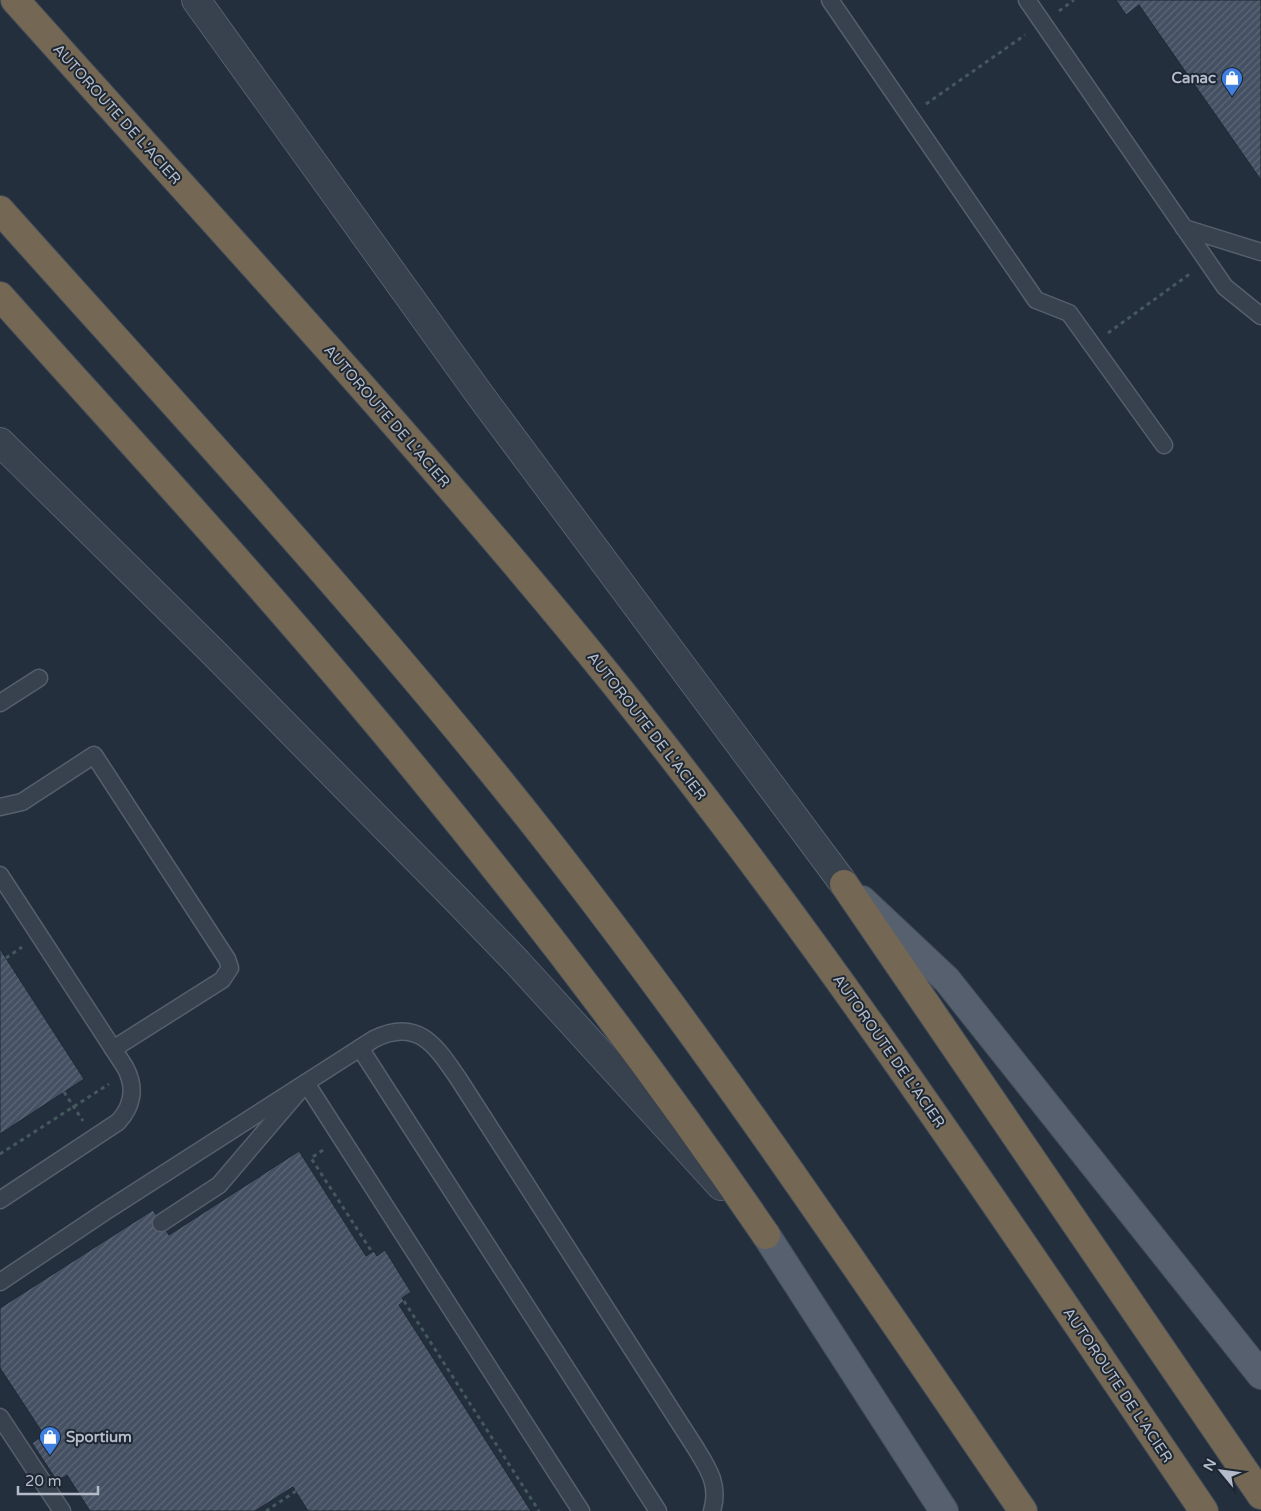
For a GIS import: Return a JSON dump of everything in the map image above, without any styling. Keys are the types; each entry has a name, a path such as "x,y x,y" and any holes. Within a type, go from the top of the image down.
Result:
{"highway":[{"name":"AUTOROUTE DE L'ACIER","path":"15,0 368,394 489,533 615,684 727,827 856,1002 981,1181 1204,1511"},
{"path":"0,210 216,450 370,625 546,839 688,1026 751,1113 1022,1511"},
{"path":"0,296 275,604 426,782 626,1038 766,1235"},
{"path":"844,884 1261,1495"}],"main road":[{"path":"844,884 947,980 1261,1374"},
{"path":"766,1235 944,1511"}],"street":[{"path":"196,0 492,410 844,884"},
{"path":"0,442 214,653 517,962 766,1235"}],"lane":[{"path":"830,0 1036,300 1069,313 1164,445"},
{"path":"1027,0 1225,287 1261,316"},
{"path":"1184,228 1261,252"},
{"path":"0,703 39,678"},
{"path":"0,807 22,802 94,754 227,959 230,968 222,980 113,1049"},
{"path":"0,875 113,1049 131,1081 132,1096 124,1116 113,1127 0,1200"},
{"path":"0,1282 360,1048 382,1035 398,1032 415,1034 437,1047 707,1466 715,1492 712,1511"},
{"path":"360,1048 658,1511"},
{"path":"161,1223 219,1185 306,1083"},
{"path":"306,1083 581,1511"},
{"path":"0,1417 62,1511"}],"path":[{"path":"909,116 1074,0"},
{"path":"1092,345 1207,261"},
{"path":"18,939 28,954"},
{"path":"6,958 23,946"},
{"path":"0,1154 111,1082"},
{"path":"64,1092 73,1106"},
{"path":"311,1158 372,1252"},
{"path":"404,1301 539,1511"},
{"path":"267,1511 296,1492"}],"building":[{"name":"Canac","path":"1116,0 1261,0 1261,180 1139,5 1126,15"},
{"path":"0,949 84,1079 0,1134"},
{"path":"299,1151 366,1256 374,1251 377,1256 385,1250 411,1292 402,1298 404,1301 399,1305 531,1511 308,1511 293,1487 255,1511 90,1511 67,1475 57,1481 32,1443 44,1435 0,1368 0,1308 153,1210 169,1235"}],"place":[{"name":"Canac","path":"1232,97"},
{"name":"Sportium","path":"50,1456"}]}
